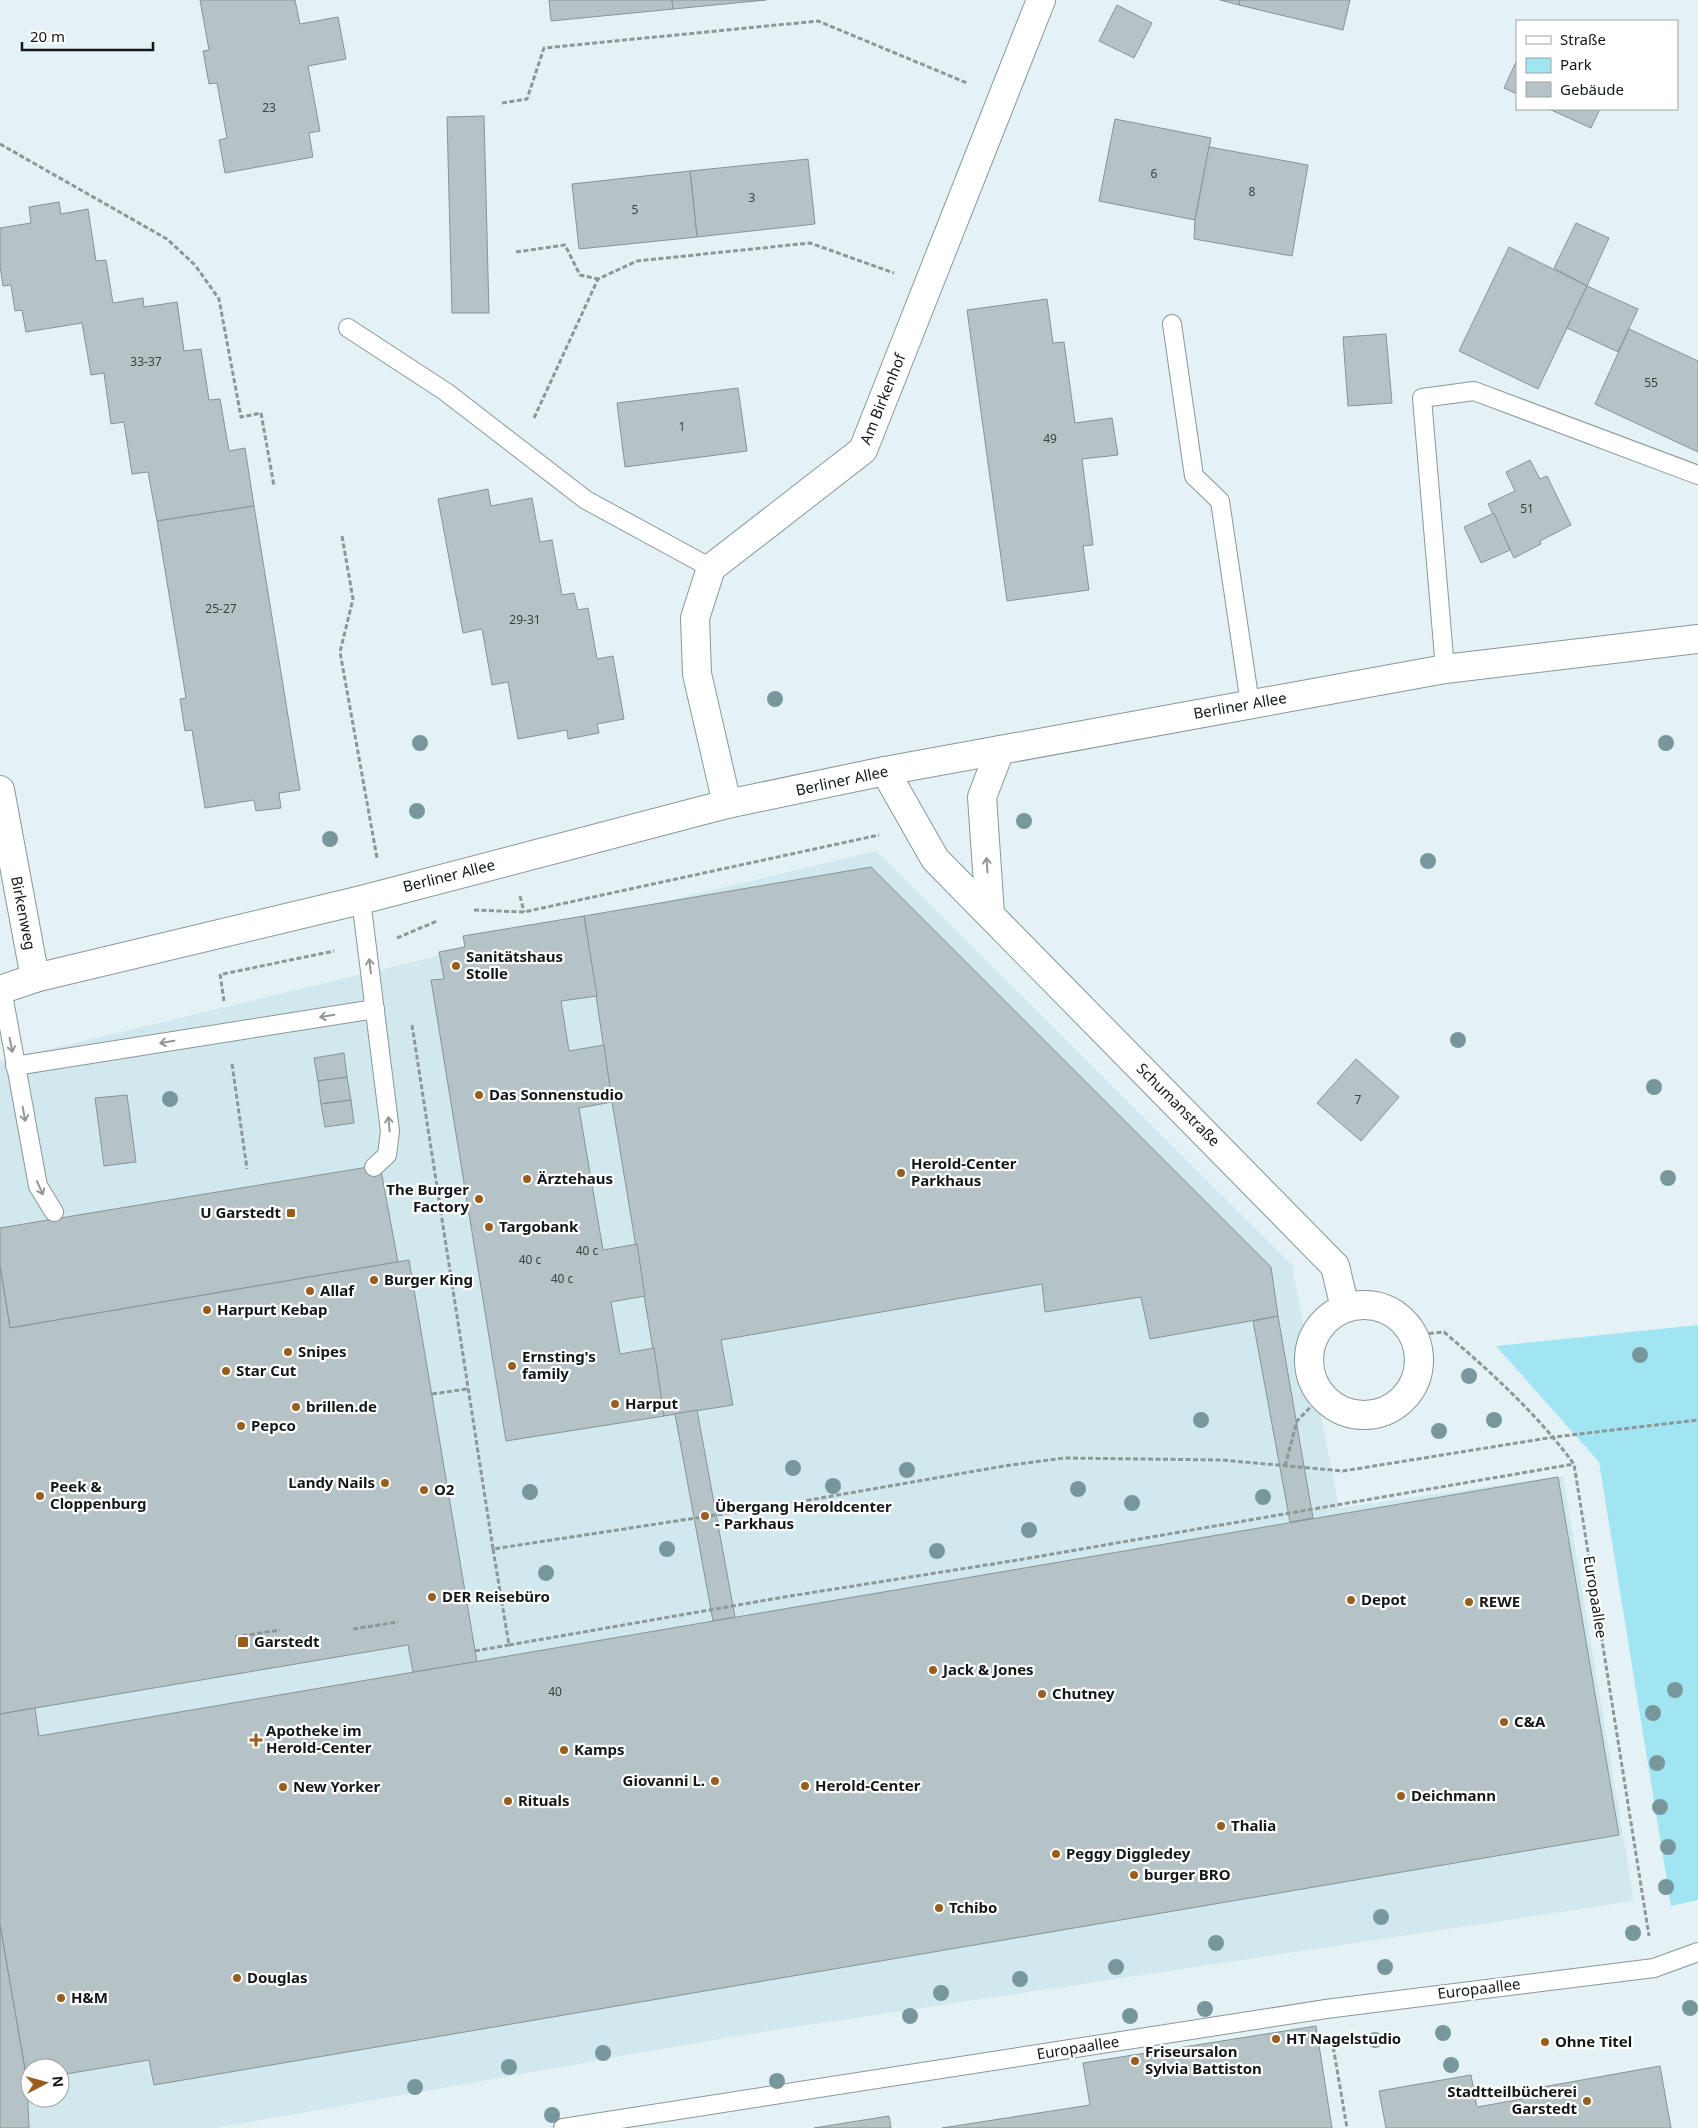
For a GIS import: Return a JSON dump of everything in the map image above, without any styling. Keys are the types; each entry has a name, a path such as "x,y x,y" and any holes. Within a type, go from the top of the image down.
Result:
{"street":[{"name":"Am Birkenhof","path":"710,568 863,450 1042,0"},
{"path":"710,568 695,618 697,674 727,804"},
{"name":"Berliner Allee","path":"1,989 35,978 372,896 727,804 885,771 1445,669 1698,639"},
{"path":"990,914 982,797 1000,750"},
{"name":"Schumanstraße","path":"885,771 911,820 935,859 1335,1266 1345,1308"},
{"name":"Birkenweg","path":"0,790 35,978"},
{"path":"1372,1305 1397,1315 1414,1336 1420,1362 1412,1388 1394,1407 1369,1416 1342,1412 1321,1396 1310,1372 1310,1346 1324,1322 1345,1308 1372,1305"}],"lane":[{"path":"1172,324 1194,476 1220,501 1250,704"},
{"path":"348,328 446,392 586,500 710,568"},
{"path":"1445,669 1422,398 1474,391 1698,475"},
{"path":"372,896 375,1008 390,1131 387,1155 374,1168"},
{"path":"1,989 38,1186 54,1212"},
{"path":"15,1066 375,1008"},
{"name":"Europaallee","path":"564,2128 1326,2009 1654,1968 1698,1952"}],"path":[{"path":"502,103 527,100 544,48 818,21 1002,98"},
{"path":"0,144 167,239 195,264 219,299 241,417 261,413 274,486"},
{"path":"516,252 566,245 580,275 598,279 637,261 810,243 929,286"},
{"path":"520,448 598,279"},
{"path":"342,536 353,600 340,652 372,896"},
{"path":"466,912 474,910 524,912 877,836 911,820"},
{"path":"398,938 443,918"},
{"path":"220,974 247,1169"},
{"path":"410,1016 467,1389 509,1645"},
{"path":"475,1651 1574,1464 1554,1438 1484,1365 1444,1332 1414,1336"},
{"path":"432,1394 467,1389"},
{"path":"1285,1466 1297,1421 1321,1396"},
{"path":"494,1549 780,1505 1004,1466 1064,1458 1222,1460 1344,1471 1554,1438 1698,1420"},
{"name":"Europaallee","path":"1574,1464 1654,1968"},
{"path":"353,1629 398,1622"},
{"path":"235,1637 280,1630"},
{"path":"1326,2009 1347,2128"}],"shaded area":[{"path":"876,851 1292,1265 1339,1508 1563,1476 1634,1901 736,2036 216,2128 0,2128 0,1061"}],"green space":[{"path":"1698,1325 1698,1900 1671,1906 1599,1462 1496,1346"}],"building":[{"path":"200,0 295,0 300,24 338,17 346,59 308,66 320,131 309,133 313,157 225,173 219,140 227,138 217,83 209,84 203,51 209,50"},
{"path":"549,0 672,0 673,9 551,21"},
{"path":"672,0 766,0 673,9"},
{"path":"1220,0 1240,0 1239,5"},
{"path":"1240,0 1350,0 1343,30 1239,5"},
{"path":"1117,5 1152,23 1134,58 1099,41"},
{"path":"1516,62 1516,94 1504,88"},
{"path":"1551,110 1600,110 1591,128"},
{"path":"484,116 489,313 452,313 447,117"},
{"path":"1115,119 1211,138 1195,220 1099,201"},
{"path":"1209,147 1308,165 1292,256 1194,239 1195,220"},
{"path":"808,159 815,224 697,237 690,171"},
{"path":"690,171 697,237 579,249 572,184"},
{"path":"59,202 61,214 88,209 96,261 106,260 113,303 143,298 144,307 177,302 184,351 201,349 209,400 220,399 229,451 245,448 254,506 157,521 148,472 132,474 124,422 111,424 104,373 91,375 82,323 26,332 22,310 15,311 11,285 3,286 0,266 0,228 31,223 29,207"},
{"path":"1576,223 1609,238 1587,286 1554,268"},
{"path":"1509,247 1587,286 1538,389 1459,351"},
{"path":"1587,286 1638,309 1618,352 1567,328"},
{"path":"1047,299 1053,343 1064,342 1075,423 1112,418 1118,455 1082,459 1093,545 1083,546 1089,590 1007,601 967,310"},
{"path":"1629,329 1698,361 1698,452 1595,404"},
{"path":"1386,334 1392,403 1348,406 1343,337"},
{"path":"738,388 747,451 625,467 617,403"},
{"path":"1530,460 1540,479 1547,476 1571,525 1540,541 1541,544 1514,558 1488,504 1515,491 1506,472"},
{"path":"488,489 491,506 532,498 540,542 552,540 562,595 574,593 578,610 588,608 597,659 613,656 624,719 597,724 599,733 568,739 567,730 518,739 508,682 492,685 482,629 463,633 438,499"},
{"path":"254,506 300,790 279,793 281,808 256,811 254,800 205,808 192,730 185,731 180,699 186,698 157,521"},
{"path":"1494,513 1510,550 1481,563 1464,527"},
{"name":"Herold-Center Parkhaus","path":"871,867 1271,1267 1278,1316 1150,1339 1141,1297 1045,1312 1042,1284 721,1340 733,1405 664,1416 612,1102 584,916"},
{"name":"Ärztehaus","path":"584,916 597,996 561,1001 569,1051 604,1045 612,1102 579,1108 603,1250 637,1244 645,1296 611,1302 620,1354 654,1348 664,1416 506,1441 431,980 444,979 439,952 465,947 463,936"},
{"path":"344,1053 347,1077 318,1081 314,1058"},
{"path":"1356,1059 1399,1097 1361,1141 1317,1103"},
{"path":"347,1077 351,1100 321,1104 318,1081"},
{"path":"127,1095 136,1162 104,1166 95,1098"},
{"path":"351,1100 354,1123 325,1127 321,1104"},
{"path":"380,1165 398,1262 10,1328 0,1265 0,1228"},
{"path":"409,1260 477,1662 413,1672 408,1645 0,1714 0,1265 10,1328"},
{"path":"1278,1316 1313,1518 1290,1522 1253,1321"},
{"name":"Übergang Heroldcenter - Parkhaus","path":"697,1410 735,1617 713,1621 675,1414"},
{"name":"Herold-Center","path":"1558,1477 1619,1835 154,2085 149,2060 70,2073 70,2058 23,2058 0,1925 0,1714 35,1708 39,1736"},
{"path":"0,1925 23,2058 20,2058 20,2108 28,2108 29,2128 0,2128"},
{"path":"1316,2026 1332,2128 942,2128 1090,2105 1083,2063"},
{"name":"Stadtteilbücherei Garstedt","path":"1660,2066 1671,2128 1386,2128 1379,2091 1471,2075 1477,2107 1539,2096 1537,2088"},
{"path":"889,2116 891,2128 814,2128"}],"place":[{"name":"Sanitätshaus Stolle","path":"456,966"},
{"name":"Das Sonnenstudio","path":"479,1095"},
{"name":"Herold-Center Parkhaus","path":"901,1173"},
{"name":"Ärztehaus","path":"527,1179"},
{"name":"The Burger Factory","path":"479,1199"},
{"name":"U Garstedt","path":"291,1213"},
{"name":"Targobank","path":"489,1227"},
{"name":"Burger King","path":"374,1280"},
{"name":"Allaf","path":"310,1291"},
{"name":"Harpurt Kebap","path":"207,1310"},
{"name":"Snipes","path":"288,1352"},
{"name":"Ernsting's family","path":"512,1366"},
{"name":"Star Cut","path":"226,1371"},
{"name":"Harput","path":"615,1404"},
{"name":"brillen.de","path":"296,1407"},
{"name":"Pepco","path":"241,1426"},
{"name":"Landy Nails","path":"385,1483"},
{"name":"O2","path":"424,1490"},
{"name":"Peek & Cloppenburg","path":"40,1496"},
{"name":"Übergang Heroldcenter - Parkhaus","path":"705,1516"},
{"name":"DER Reisebüro","path":"432,1597"},
{"name":"Depot","path":"1351,1600"},
{"name":"REWE","path":"1469,1602"},
{"name":"Garstedt","path":"243,1642"},
{"name":"Jack & Jones","path":"933,1670"},
{"name":"Chutney","path":"1042,1694"},
{"name":"C&A","path":"1504,1722"},
{"name":"Apotheke im Herold-Center","path":"256,1740"},
{"name":"Kamps","path":"564,1750"},
{"name":"Giovanni L.","path":"715,1781"},
{"name":"Herold-Center","path":"805,1786"},
{"name":"New Yorker","path":"283,1787"},
{"name":"Deichmann","path":"1401,1796"},
{"name":"Rituals","path":"508,1801"},
{"name":"Thalia","path":"1221,1826"},
{"name":"Peggy Diggledey","path":"1056,1854"},
{"name":"burger BRO","path":"1134,1875"},
{"name":"Tchibo","path":"939,1908"},
{"name":"Douglas","path":"237,1978"},
{"name":"H&M","path":"61,1998"},
{"name":"HT Nagelstudio","path":"1276,2039"},
{"name":"Ohne Titel","path":"1545,2042"},
{"name":"Friseursalon Sylvia Battiston","path":"1135,2061"},
{"name":"Stadtteilbücherei Garstedt","path":"1587,2101"}]}
